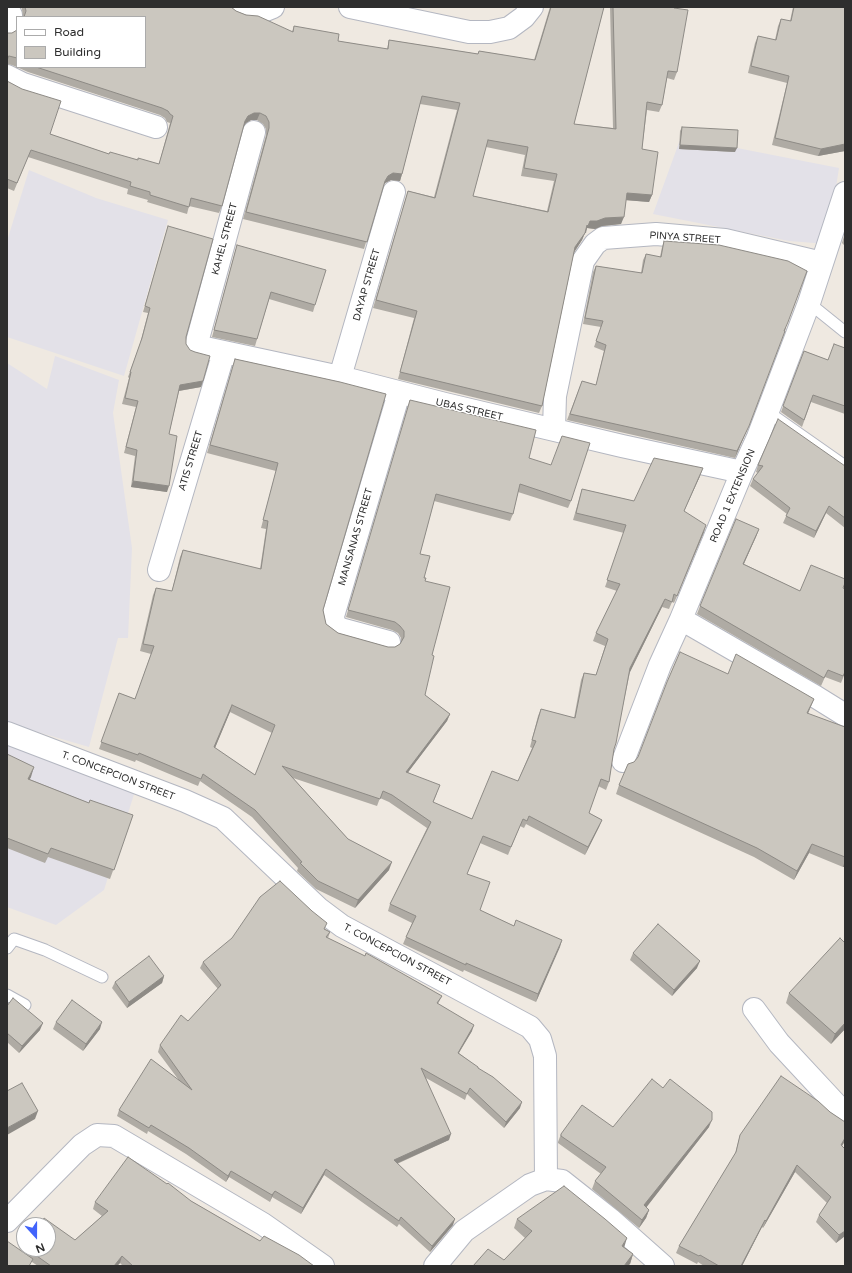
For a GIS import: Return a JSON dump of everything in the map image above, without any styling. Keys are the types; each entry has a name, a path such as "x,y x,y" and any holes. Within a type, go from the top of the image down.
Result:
{"street":[{"path":"238,7 248,11 263,11 273,7"},
{"path":"350,7 469,32 490,32 509,28 524,17 532,7"},
{"path":"7,8 11,15 7,28"},
{"path":"7,76 23,84 156,127"},
{"name":"KAHEL STREET","path":"196,346 254,132"},
{"name":"DAYAP STREET","path":"340,377 394,192"},
{"name":"ROAD 1 EXTENSION","path":"623,761 660,665 681,619 742,472 758,438 809,303 845,193"},
{"name":"PINYA STREET","path":"554,429 555,396 583,261 595,244 603,238 656,234 725,240 822,263"},
{"name":"UBAS STREET","path":"196,346 340,377 399,393 742,472"},
{"name":"ATIS STREET","path":"159,570 224,352"},
{"name":"MANSANAS STREET","path":"389,642 341,629 334,625 333,616 399,393"},
{"path":"681,619 845,715"},
{"name":"T. CONCEPCION STREET","path":"7,733 185,801 223,818 318,908 342,926 530,1027 540,1039 545,1056 546,1178"},
{"path":"754,1009 779,1043 845,1114"},
{"path":"7,1221 82,1145 96,1135 114,1136 264,1224 323,1266"},
{"path":"435,1266 464,1231 530,1185 546,1178 562,1181 610,1219 663,1266"}],"lane":[{"path":"809,303 845,332"},
{"path":"768,412 845,466"},
{"path":"7,948 14,939 45,950 102,977"},
{"path":"7,995 25,1005"}],"shaded area":[{"path":"681,137 839,168 827,244 789,241 653,214"},
{"path":"29,170 96,198 168,220 124,376 7,337 7,241"},
{"path":"55,356 119,380 113,413 132,548 128,638 118,638 89,747 7,723 7,363 47,389"},
{"path":"7,739 135,791 104,890 56,925 7,907"}],"building":[{"path":"25,7 231,7 236,11 246,15 258,16 293,32 294,26 339,34 338,41 388,49 389,40 478,54 479,51 535,60 551,7 604,7 574,124 616,129 613,7 675,7 674,8 688,10 677,72 668,71 662,105 647,102 642,149 658,152 652,195 627,193 624,217 605,218 597,221 590,221 588,226 587,225 585,233 575,247 542,406 400,372 417,311 376,300 408,191 435,198 460,103 422,96 402,174 393,173 388,176 385,181 367,242 246,212 269,128 269,122 266,116 260,113 254,113 248,116 245,121 222,206 191,198 189,207 150,195 150,192 130,186 131,182 31,150 17,183 7,179 7,81 22,89 61,101 50,134 109,154 110,152 159,164 173,116 162,108 39,68 146,68 146,16 24,16 26,11","holes":["488,140 528,147 524,168 557,174 548,212 473,196"]},
{"path":"794,7 845,7 845,144 821,149 775,138 789,76 751,66 758,36 776,40 781,19 791,21"},
{"path":"16,31 16,58 7,57 7,33 12,33"},
{"path":"682,127 738,130 737,148 680,145"},
{"path":"168,226 213,239 186,337 186,344 190,350 210,356 203,381 180,385 169,434 177,436 169,486 133,481 137,450 126,447 138,401 125,398 130,372 142,338 150,308 145,306"},
{"path":"664,241 719,245 788,261 807,271 749,426 737,451 570,414 582,381 596,385 606,345 596,341 603,321 585,318 596,266 642,273 646,254 661,257"},
{"path":"237,245 326,270 315,305 271,292 257,339 214,330"},
{"path":"834,344 845,348 845,406 813,395 804,420 783,406 804,351 828,360"},
{"path":"235,359 340,382 386,394 323,610 326,624 338,633 388,647 395,647 400,644 404,637 404,631 395,622 348,610 410,400 536,430 529,458 551,465 562,436 590,443 571,501 520,484 513,514 436,494 420,554 430,556 424,578 426,578 425,581 450,587 432,655 434,656 425,695 450,714 406,772 440,785 433,802 472,819 492,771 518,781 536,741 532,740 541,709 575,718 584,673 596,675 608,639 596,633 620,584 607,580 626,525 576,513 582,489 634,501 654,458 703,468 684,511 706,525 677,596 674,594 672,602 665,599 630,668 609,782 601,779 589,813 602,820 588,847 529,816 527,821 523,819 511,847 483,836 467,874 490,882 480,910 514,926 516,920 562,940 538,994 466,963 466,965 406,937 416,916 390,904 431,822 392,795 383,791 380,799 282,766 348,839 392,862 358,900 318,881 300,863 302,862 255,810 203,774 201,779 139,753 138,755 101,742 119,693 135,699 154,646 143,644 156,588 172,591 183,550 261,569 268,521 263,520 278,463 210,445","holes":["232,705 275,725 255,775 214,747"]},
{"path":"778,419 845,466 845,518 829,506 816,531 786,516 790,508 753,479 763,466 758,465"},
{"path":"736,519 759,529 743,564 800,591 811,565 845,579 843,588 845,589 845,672 843,676 828,670 824,678 700,606"},
{"path":"680,652 728,674 736,654 814,699 807,713 845,727 845,857 812,844 797,871 757,848 619,785 628,764 634,762 638,757"},
{"path":"7,754 34,767 28,779 89,803 90,800 133,815 114,870 51,848 48,854 7,838"},
{"path":"280,881 327,923 324,929 330,932 326,937 365,956 366,953 442,996 437,1003 474,1025 458,1053 493,1077 522,1102 506,1122 470,1088 467,1094 421,1068 451,1134 394,1160 455,1219 432,1246 401,1217 399,1221 326,1169 303,1208 275,1191 272,1195 231,1171 228,1176 189,1148 151,1125 149,1128 119,1110 151,1059 192,1090 160,1045 181,1015 188,1021 221,985 203,962 232,938 260,897"},
{"path":"658,924 700,961 674,990 633,953"},
{"path":"840,938 845,943 845,1023 835,1034 789,993"},
{"path":"149,956 164,976 129,1002 115,982"},
{"path":"13,998 43,1023 22,1046 7,1033 7,1006"},
{"path":"72,1000 102,1022 86,1044 56,1022"},
{"path":"781,1076 818,1101 830,1112 845,1122 845,1138 841,1145 845,1149 845,1231 839,1235 819,1215 831,1197 797,1165 766,1221 765,1220 741,1266 719,1266 700,1255 699,1256 679,1246 736,1152 740,1135"},
{"path":"652,1079 663,1088 670,1079 712,1112 712,1120 644,1205 649,1210 642,1220 595,1181 606,1167 561,1136 561,1134 582,1105 613,1127"},
{"path":"22,1083 38,1111 7,1128 7,1091"},
{"path":"128,1157 167,1184 168,1183 191,1201 260,1241 264,1236 299,1255 314,1266 133,1266 122,1256 114,1266 51,1266 38,1257 56,1257 56,1227 75,1240 108,1211 95,1202"},
{"path":"564,1186 627,1238 622,1246 633,1254 624,1266 473,1266 488,1249 504,1260 532,1231 517,1219"},
{"path":"7,1241 16,1247 16,1257 30,1257 33,1259 29,1266 7,1266"}]}
